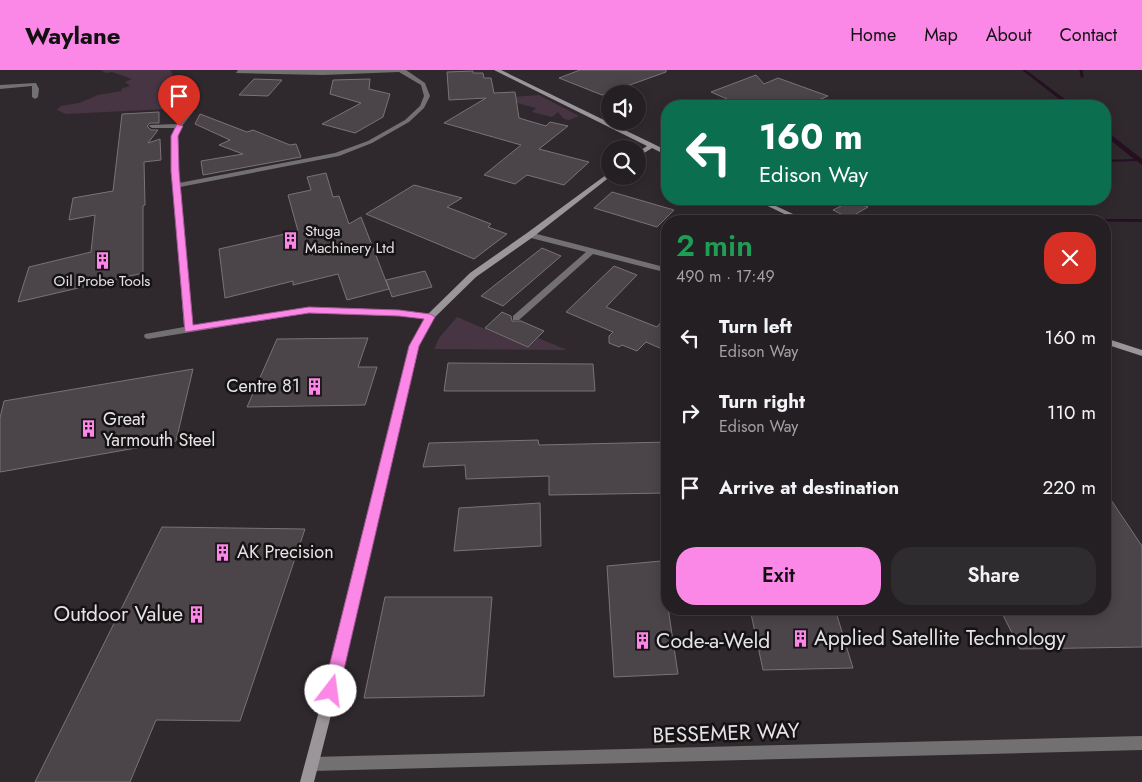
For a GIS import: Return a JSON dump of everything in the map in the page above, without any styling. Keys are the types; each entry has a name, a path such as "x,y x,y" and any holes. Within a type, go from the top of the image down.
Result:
{"street":[{"path":"176,186 337,155 370,142 407,121 422,107 428,96 422,84 401,70 323,74 238,72"},
{"path":"497,70 661,151"},
{"path":"0,87 34,84 36,89 35,97"},
{"path":"188,329 176,186 175,136 179,126 190,112"},
{"path":"152,126 179,126"},
{"path":"646,149 651,146"},
{"path":"308,782 350,617 414,346 430,317 474,275 601,181"},
{"path":"769,205 791,215"},
{"path":"530,235 661,269"},
{"path":"516,318 591,251"},
{"path":"148,336 309,310 399,313 430,317"},
{"path":"1111,343 1142,353"},
{"name":"BESSEMER WAY","path":"312,764 1142,743"}],"shaded area":[{"path":"100,70 171,70 173,77 157,91 190,103 186,108 66,114 57,110 61,106 79,103 98,95 122,91 121,89 130,86 125,82 132,79"},
{"path":"1022,70 1026,70 1066,100 1060,100"},
{"path":"539,95 579,116 569,120 564,119 558,112 552,117 532,112 536,108 497,98"},
{"path":"1111,135 1142,159 1142,165 1137,161 1111,162 1111,160 1134,159 1111,141"},
{"path":"1111,219 1142,219 1142,222 1111,222"},
{"path":"457,317 528,347 538,338 567,350 434,349 439,338"}],"building":[{"path":"580,70 666,70 666,72 630,85 601,85 601,95 559,78"},
{"path":"473,71 473,73 483,73 484,78 491,78 494,93 515,92 519,118 546,126 550,122 568,126 539,149 589,162 564,185 527,175 515,184 484,175 521,145 444,123 486,98 449,100 447,72"},
{"path":"756,75 764,84 778,78 828,96 819,100 725,100 727,99 711,92"},
{"path":"254,79 282,80 268,96 239,95"},
{"path":"370,79 369,89 390,94 383,117 355,133 322,124 361,103 330,94 333,80"},
{"path":"159,112 159,123 150,123 147,126 151,130 158,130 148,143 160,139 161,160 144,162 143,273 18,302 29,267 91,252 95,215 69,220 73,198 113,191 122,114"},
{"path":"200,114 247,132 253,130 290,145 296,144 301,157 203,175 201,161 243,154 219,145 230,140 195,124"},
{"path":"326,173 333,197 339,196 349,224 361,217 389,289 347,300 338,274 293,285 293,281 225,298 219,249 298,231 288,195 311,190 307,177"},
{"path":"414,185 462,198 447,207 491,224 488,227 507,234 474,259 366,214"},
{"path":"612,192 674,210 669,215 661,215 661,223 657,227 594,208"},
{"path":"843,205 862,205 868,207 854,215 843,215 833,210"},
{"path":"542,248 561,256 503,306 481,296"},
{"path":"614,266 637,275 606,307 657,327 661,322 661,349 646,342 637,351 622,345 619,347 609,343 609,336 613,332 566,312"},
{"path":"425,271 432,287 392,297 386,280"},
{"path":"502,312 511,316 512,321 521,321 544,331 528,347 485,328"},
{"name":"Centre 81","path":"368,338 358,367 377,367 365,405 247,407 277,339"},
{"path":"448,363 593,364 595,391 444,391"},
{"name":"Great Yarmouth Steel","path":"193,369 176,441 0,472 0,418 4,401"},
{"path":"538,440 539,445 661,442 661,493 549,495 549,476 466,479 465,465 423,467 429,443"},
{"path":"1111,500 1142,546 1142,647 1020,649 1003,615 1111,615"},
{"path":"540,503 541,546 454,551 459,508"},
{"path":"162,527 305,529 240,721 156,720 130,782 35,782"},
{"name":"Code-a-Weld","path":"661,561 661,615 669,615 678,674 614,677 607,566"},
{"path":"385,597 492,597 484,696 364,698"},
{"name":"Applied Satellite Technology","path":"751,615 837,615 853,668 763,670"}],"waterway":[{"path":"1081,70 1082,76"}],"place":[{"name":"Stuga Machinery Ltd","path":"291,240"},
{"name":"Oil Probe Tools","path":"102,260"},
{"name":"Centre 81","path":"314,386"},
{"name":"Great Yarmouth Steel","path":"89,429"},
{"name":"AK Precision","path":"223,552"},
{"name":"Outdoor Value","path":"197,614"},
{"name":"Applied Satellite Technology","path":"800,638"},
{"name":"Code-a-Weld","path":"642,641"}],"route":[{"path":"179,126 175,136 175,171 188,329 309,310 399,313 430,317 414,346 331,691"}]}
